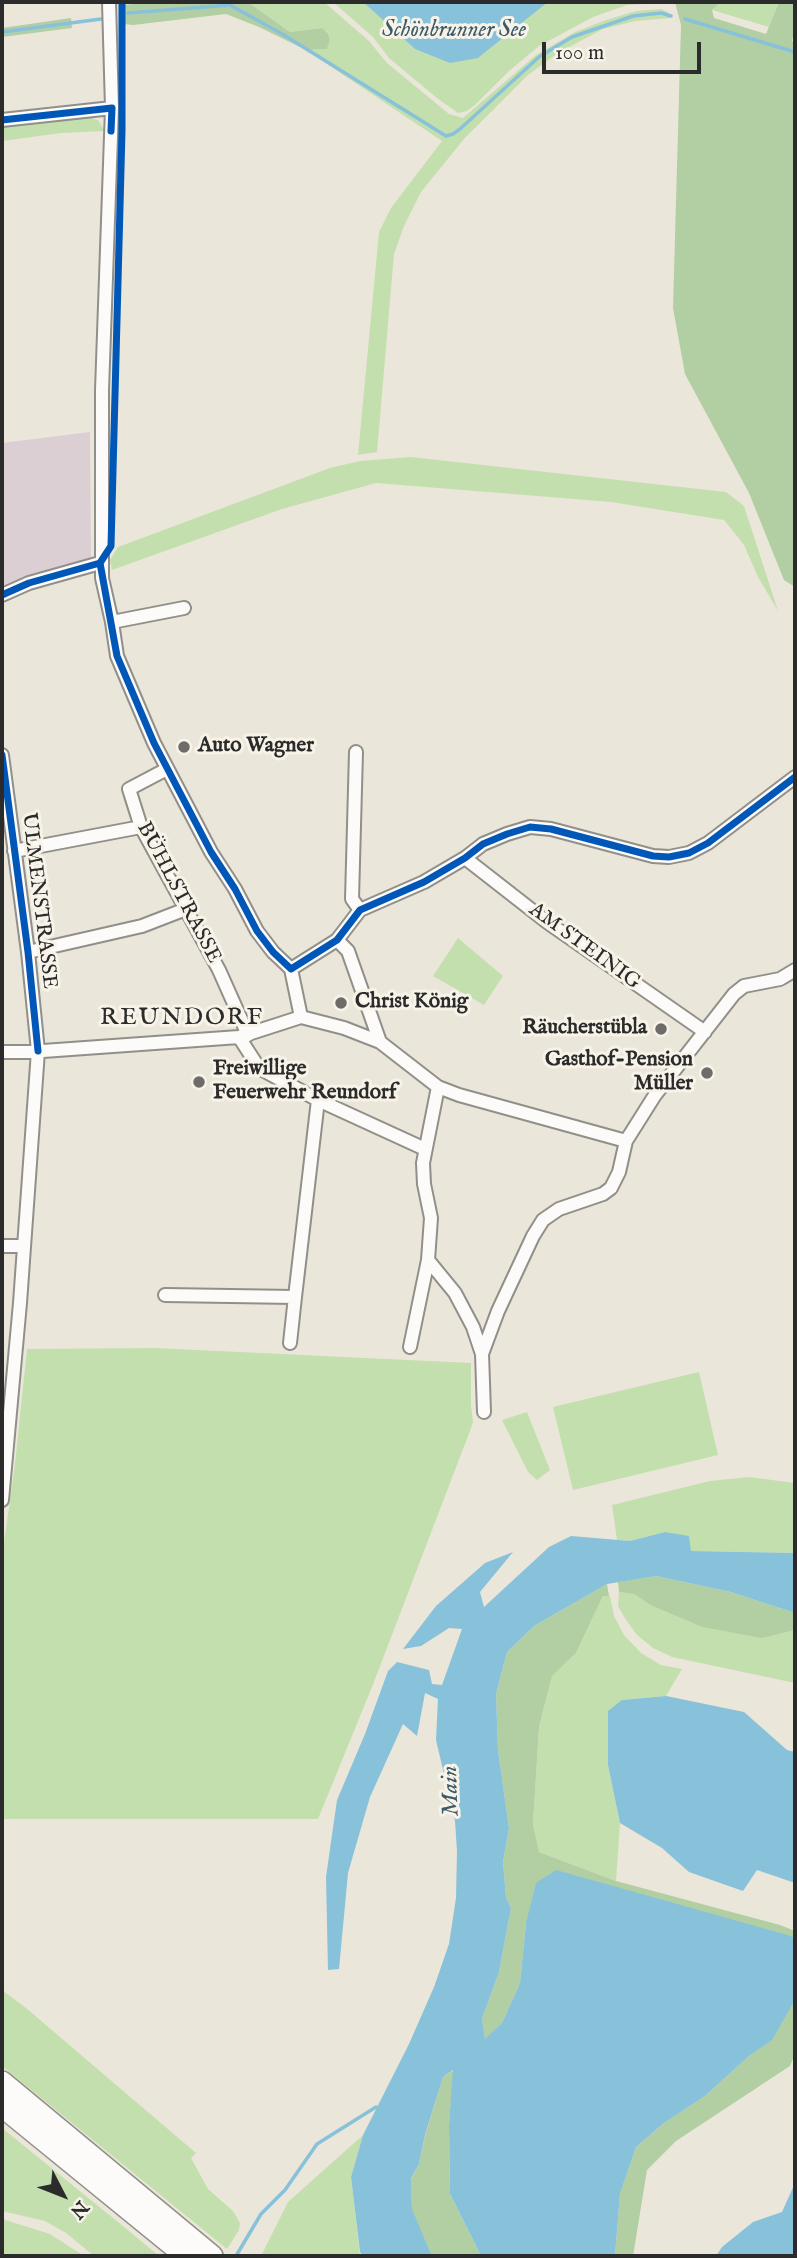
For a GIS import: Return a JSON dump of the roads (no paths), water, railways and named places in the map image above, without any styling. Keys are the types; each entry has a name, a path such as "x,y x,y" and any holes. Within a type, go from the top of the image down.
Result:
{"highway":[{"path":"2,2082 186,2249"},
{"path":"2,2106 186,2249 212,2256"}],"street":[{"path":"109,2 111,108 102,390 102,578 117,656 167,769 257,931 291,969 301,1017"},
{"path":"2,120 111,108"},
{"path":"2,595 29,583 100,562"},
{"path":"112,622 184,608"},
{"path":"356,752 352,899 360,910"},
{"name":"ULMENSTRASSE","path":"2,755 38,1051 20,1303 2,1500"},
{"name":"BÜHLSTRASSE","path":"167,769 129,789 141,827 219,970 259,1068 317,1100 425,1149"},
{"path":"291,969 337,940 360,910 425,882 483,844 530,827 583,836 653,856 669,857 689,853 708,843 795,778"},
{"path":"14,851 141,827"},
{"name":"AM STEINIG","path":"465,858 547,922 705,1032"},
{"path":"28,952 142,926 186,909"},
{"path":"337,940 348,951 380,1042"},
{"path":"482,1354 498,1311 543,1220 559,1209 603,1194 611,1188 619,1172 626,1141 655,1096 740,989 780,979 795,970"},
{"path":"780,979 795,981"},
{"path":"2,1052 244,1036 301,1017 344,1028 380,1042 438,1087 626,1141"},
{"path":"410,1347 428,1260 431,1218 424,1184 425,1149 438,1087"},
{"path":"290,1343 317,1100"},
{"path":"2,1246 24,1246"},
{"path":"428,1260 455,1293 473,1327 482,1354 484,1412"},
{"path":"165,1295 295,1297"}],"water":[{"name":"Schönbrunner See","path":"363,2 548,2 478,58 450,63 415,49"},
{"name":"Main","path":"665,1532 689,1536 691,1551 795,1553 795,1613 731,1592 656,1576 607,1584 534,1626 507,1652 496,1694 498,1750 509,1828 503,1862 506,1897 511,1908 499,1972 482,2019 485,2039 502,2023 520,1983 526,1923 536,1883 556,1870 791,1936 795,1939 795,2000 772,2040 749,2056 705,2096 664,2123 636,2147 620,2194 615,2256 481,2256 450,2194 449,2125 453,2070 443,2077 419,2164 411,2179 412,2209 432,2256 363,2256 360,2252 351,2177 363,2135 409,2044 434,1987 449,1944 456,1898 455,1821 436,1740 438,1699 425,1693 417,1736 403,1724 370,1797 348,1873 339,1969 328,1970 326,1877 337,1800 388,1671 397,1662 429,1670 432,1684 442,1685 462,1629 449,1628 421,1646 403,1649 436,1606 485,1563 513,1552 480,1592 484,1607 549,1547 571,1536 630,1541"},
{"path":"666,1696 744,1712 787,1750 795,1752 795,1883 757,1870 743,1891 689,1872 662,1848 620,1823 608,1765 608,1711 622,1700"},
{"path":"795,2183 795,2256 716,2256 722,2247 753,2222 782,2212"}],"waterway":[{"path":"128,13 230,5 284,35 446,136 460,129 539,57 572,37 633,16 661,13 671,16"},
{"path":"2,32 101,19"},
{"path":"685,19 795,52"},
{"path":"236,2256 261,2214 285,2190 317,2144 376,2107"}],"place":[{"name":"Auto Wagner","path":"184,747"},
{"name":"Christ König","path":"341,1003"},
{"name":"Räucherstübla","path":"661,1029"},
{"name":"Gasthof-Pension Müller","path":"707,1073"},
{"name":"Freiwillige Feuerwehr Reundorf","path":"199,1082"}],"district":[{"name":"REUNDORF","path":"182,1019"}]}
